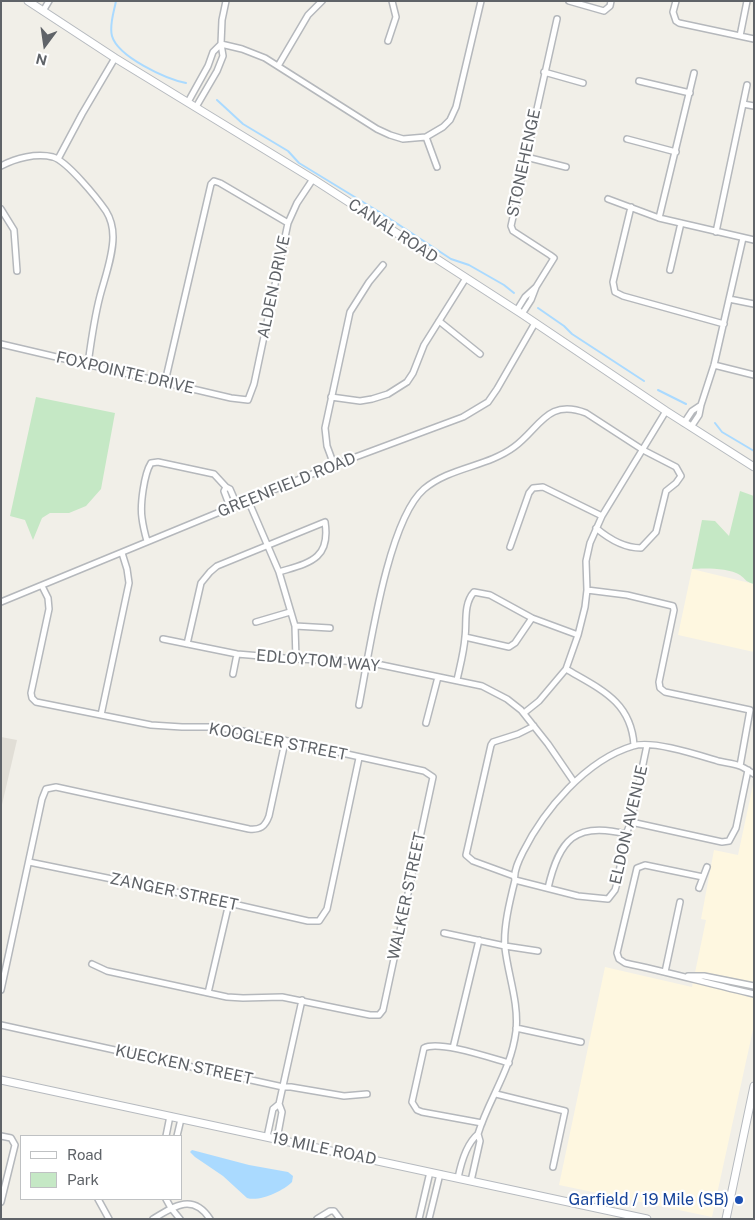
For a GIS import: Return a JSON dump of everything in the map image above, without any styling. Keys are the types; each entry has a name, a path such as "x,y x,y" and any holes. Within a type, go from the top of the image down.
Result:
{"street":[{"name":"CANAL ROAD","path":"28,1 115,58 313,179 754,467"},
{"path":"43,11 49,1"},
{"path":"196,107 217,71 223,56 221,44 222,20 226,1"},
{"path":"278,66 308,15 322,1"},
{"path":"388,41 396,17 392,1"},
{"path":"221,44 242,49 265,58 377,129 403,139 426,137 443,127 450,120 456,107 481,1"},
{"path":"569,1 604,11 610,6 611,1"},
{"path":"676,1 673,12 676,21 684,25 754,39"},
{"path":"740,36 747,1"},
{"name":"STONEHENGE","path":"519,312 531,300 536,287 554,258 513,231 511,226 557,19"},
{"path":"188,102 208,66 213,52 221,44"},
{"path":"58,160 115,58"},
{"path":"544,72 583,83"},
{"path":"659,218 694,73"},
{"path":"640,81 690,93"},
{"path":"716,232 748,85"},
{"path":"196,86 205,91"},
{"path":"743,104 754,106"},
{"path":"426,137 437,167"},
{"path":"626,139 676,152"},
{"path":"1,166 23,158 44,156 58,160 69,168 106,212 112,229 112,245 88,364"},
{"path":"526,157 566,167"},
{"name":"ALDEN DRIVE","path":"248,400 254,384 288,223 297,203 313,179"},
{"path":"165,382 209,186 214,182 220,183 288,223"},
{"path":"608,199 659,218 754,240"},
{"path":"631,207 613,282 614,292 724,324"},
{"path":"1,209 14,230 17,270"},
{"path":"670,270 681,223"},
{"path":"691,427 699,415 714,365 743,238"},
{"path":"334,465 325,438 331,398 350,312 382,265"},
{"path":"331,398 360,402 388,394 407,382 413,373 424,345 466,278"},
{"name":"STONEHENGE","path":"519,312 525,297 536,287"},
{"path":"729,299 754,304"},
{"path":"439,321 480,354"},
{"name":"GREENFIELD ROAD","path":"1,602 334,465 463,417 488,402 497,390 535,323"},
{"name":"FOXPOINTE DRIVE","path":"1,344 231,398 248,400"},
{"path":"714,365 754,375"},
{"path":"684,423 692,411 701,405"},
{"path":"359,705 383,584 399,531 407,512 424,489 452,472 496,457 513,448 546,415 565,408 575,409 586,413 643,450 676,467 681,476 666,491 656,532 641,548 630,548 607,537 596,528"},
{"path":"524,713 540,701 566,669 578,635 587,590 586,562 590,543 602,516 643,450 650,434 666,411"},
{"path":"147,541 142,508 146,473 151,463 158,462 214,474 230,489 237,505"},
{"path":"226,486 224,491 230,507"},
{"path":"510,547 529,493 533,488 543,488 602,516"},
{"path":"248,500 279,572 295,626 296,660"},
{"path":"187,644 201,583 217,566 324,522 325,540 319,556 312,561 279,572"},
{"path":"101,715 128,583 128,569 122,553"},
{"name":"KOOGLER STREET","path":"42,586 48,598 49,609 31,693 33,701 152,725 212,727 234,730 424,771 433,777"},
{"path":"587,590 627,595 673,606 674,610 659,682 660,688 665,692 752,710 740,766"},
{"path":"457,680 465,637 468,605 474,592 490,595 532,618 578,635"},
{"path":"256,622 290,612"},
{"path":"465,637 510,647 515,643 532,618"},
{"path":"295,626 330,628"},
{"name":"EDLOYTOM WAY","path":"163,640 237,654 296,660 367,662 457,680 490,689 515,704 524,713 574,782"},
{"path":"233,674 237,654"},
{"path":"566,669 616,701 624,711 632,729 634,746"},
{"path":"426,723 438,677"},
{"name":"ELDON AVENUE","path":"534,726 518,734 493,742 491,745 466,855 514,878 578,896 608,898 615,890 647,745"},
{"path":"1,990 46,789 56,787 249,829 262,828 269,816 285,742"},
{"path":"470,1181 480,1142 478,1134 509,1063 514,1046 515,1010 505,946 514,878 521,856 531,836 544,817 574,782 606,759 634,746 647,745 696,754 751,769 754,774"},
{"name":"ZANGER STREET","path":"29,862 228,902 308,921 319,921 327,909 359,758"},
{"path":"631,822 722,842 729,841 736,828 751,769"},
{"name":"WALKER STREET","path":"302,1000 370,1015 379,1015 384,1004 433,777"},
{"path":"548,888 553,865 559,852 573,837 596,829 626,834"},
{"path":"703,877 645,865 640,866 635,872 617,953 618,959 625,963 687,976 703,982 754,994"},
{"path":"699,888 707,867"},
{"path":"208,993 228,902"},
{"path":"665,972 680,902"},
{"path":"444,932 505,946 538,951"},
{"path":"453,1048 478,940"},
{"path":"92,964 107,972 234,998 282,997 302,1000 279,1104 282,1112 277,1139"},
{"path":"687,976 704,976 754,986"},
{"name":"KUECKEN STREET","path":"1,1025 283,1087 344,1096 367,1094"},
{"path":"516,1028 581,1042"},
{"path":"482,1122 422,1112 413,1106 412,1102 424,1048 434,1045 453,1048 509,1063"},
{"name":"19 MILE ROAD","path":"1,1080 647,1219"},
{"path":"726,1219 754,1086"},
{"path":"496,1094 565,1110 553,1167"},
{"path":"267,1137 273,1109 279,1104"},
{"path":"166,1135 170,1116"},
{"path":"177,1135 181,1119"},
{"path":"458,1178 461,1164 473,1138 478,1134"},
{"path":"1,1136 11,1138 15,1145 1,1202"},
{"path":"430,1172 420,1217 429,1218 440,1174"},
{"path":"99,1200 109,1219"},
{"path":"167,1200 179,1218"},
{"path":"153,1219 171,1208 187,1203 193,1203 206,1212 210,1219"},
{"path":"317,1219 330,1211 334,1211 340,1219"}],"shaded area":[{"path":"692,569 754,584 754,652 678,635"},
{"path":"1,737 17,740 1,809"},
{"path":"754,780 754,1025 712,1217 559,1185 605,967 692,987 706,920 701,919 714,850 738,855"}],"green space":[{"path":"36,397 115,413 101,489 86,506 69,513 50,513 42,518 33,540 25,520 10,516"},
{"path":"740,491 754,496 754,584 730,571 692,569 702,520 715,521 729,536"}],"water":[{"path":"192,1150 249,1165 288,1172 293,1176 292,1182 271,1195 252,1199 247,1198 223,1176 195,1157 190,1152"}],"waterway":[{"path":"116,1 111,27 112,36 116,44 123,52 144,66 167,77 186,83"},
{"path":"217,100 243,124 288,151 299,163 381,213 451,259 469,265 504,285 514,293"},
{"path":"538,308 572,334 644,381"},
{"path":"658,390 686,404"},
{"path":"715,423 722,432 754,451"}],"place":[{"name":"Garfield / 19 Mile (SB)","path":"739,1200"}]}
